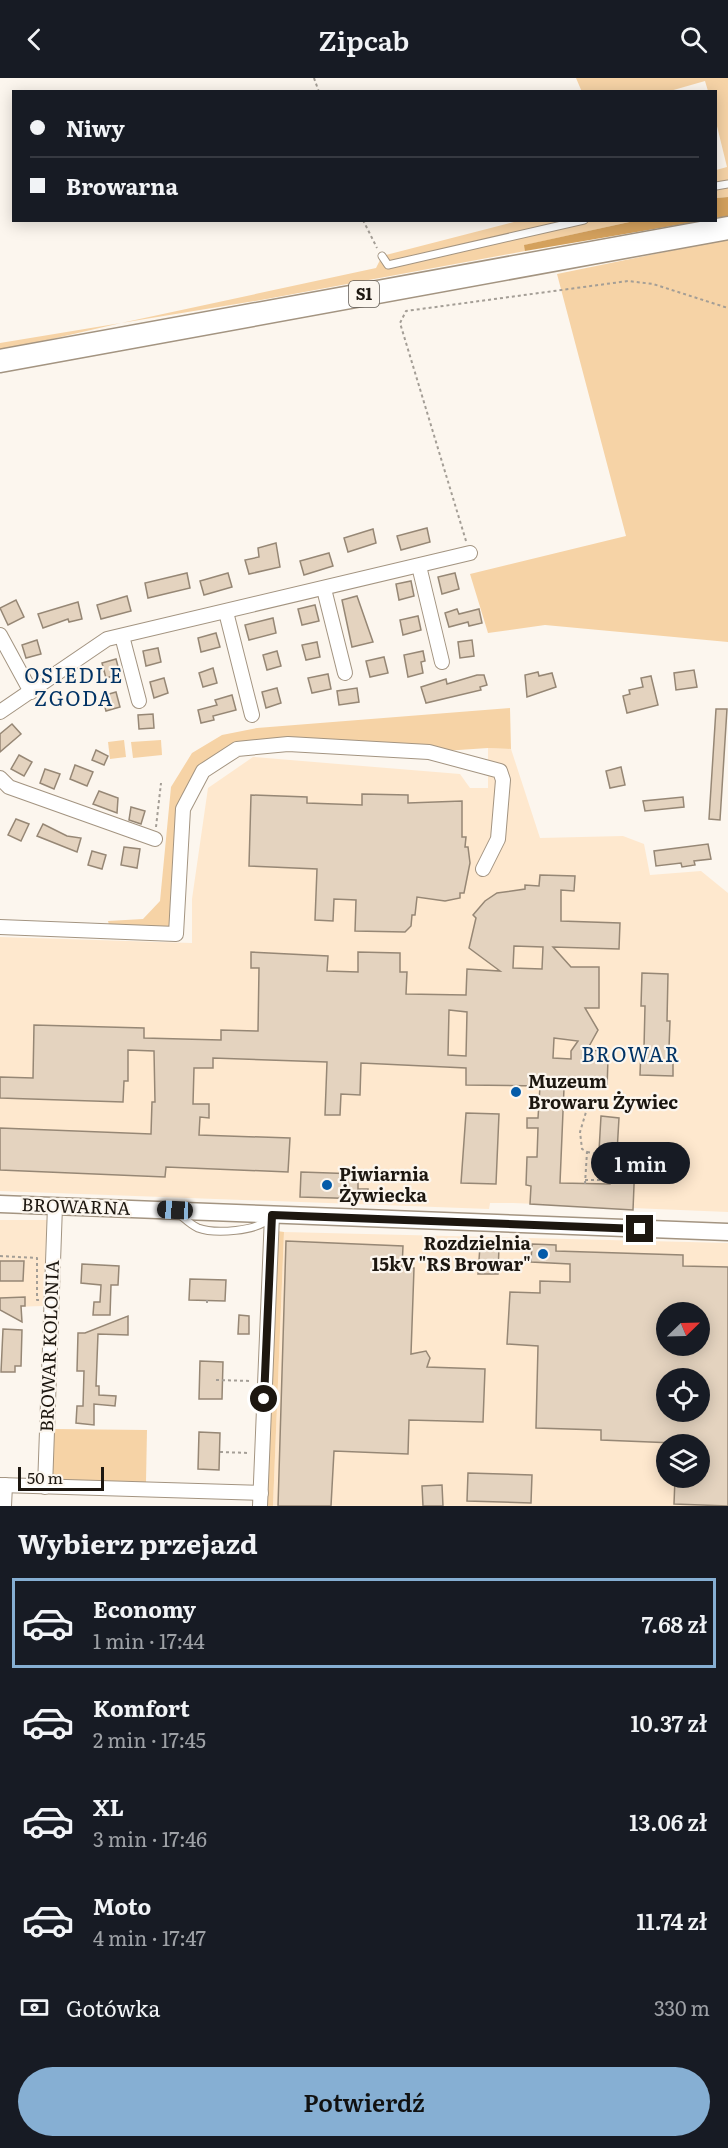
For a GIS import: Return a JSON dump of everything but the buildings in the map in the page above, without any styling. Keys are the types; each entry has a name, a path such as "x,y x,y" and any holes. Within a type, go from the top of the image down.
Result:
{"highway":[{"name":"S1","path":"0,361 728,228"}],"street":[{"path":"0,712 107,639 470,553"},
{"path":"419,566 442,662"},
{"path":"324,589 345,673"},
{"path":"226,612 252,715"},
{"path":"0,635 31,692"},
{"path":"123,636 139,701"},
{"path":"0,927 176,934 183,809 203,771 237,749 288,744 429,752 500,771 503,780 498,839 483,869"},
{"path":"0,778 9,787 155,838"},
{"name":"BROWARNA","path":"0,1204 728,1232"},
{"name":"BROWAR KOLONIA","path":"45,1487 55,1206"},
{"path":"4,1506 2,1485 260,1499 272,1215"}],"lane":[{"path":"382,256 388,265 575,222"}],"path":[{"path":"364,222 382,256"},
{"path":"470,553 400,323 406,311 628,281 653,284 728,308"},
{"path":"155,838 161,783"},
{"path":"587,1152 585,1182 605,1180 606,1155 582,1149 580,1132 588,1102"},
{"path":"605,1170 611,1170"},
{"path":"0,1256 37,1258 38,1300 46,1299"},
{"path":"207,1300 207,1306"},
{"path":"216,1380 265,1381"},
{"path":"220,1452 262,1454"}],"shaded area":[{"path":"576,78 728,78 728,197 717,198 717,170 727,167 717,126 717,90 708,90 705,81 674,90 581,90"},
{"path":"728,197 728,216 717,218 717,198"},
{"path":"514,222 629,222 525,245 525,251 261,300 121,323 376,268 382,256"},
{"path":"629,222 695,222 525,251 524,245"},
{"path":"728,239 728,642 545,625 488,633 470,574 626,536 557,274"},
{"path":"121,323 0,351 0,343"},
{"path":"510,708 511,749 488,748 429,752 237,749 203,771 183,809 176,934 111,932 108,921 143,919 160,901 171,787 192,753 222,735 257,728"},
{"path":"124,740 126,757 110,759 108,742"},
{"path":"161,740 162,755 133,758 131,742"},
{"path":"488,748 511,749 540,838 623,836 644,844 650,875 701,871 728,893 728,1212 513,1203 490,1203 489,1209 0,1191 0,937 192,943 192,899 208,788 253,757 460,774 470,788 488,788"},
{"path":"0,1220 47,1220 43,1306 12,1307 12,1313 0,1310"},
{"path":"277,1231 284,1232 273,1506 266,1506"},
{"path":"284,1232 728,1243 728,1506 273,1506"},
{"path":"53,1429 147,1430 146,1482 55,1481 52,1479"}],"place":[{"name":"Muzeum Browaru Żywiec","path":"516,1092"},
{"name":"Piwiarnia Żywiecka","path":"327,1185"},
{"name":"Rozdzielnia 15kV \"RS Browar\"","path":"543,1254"}],"district":[{"name":"OSIEDLE ZGODA","path":"74,688"},
{"name":"BROWAR","path":"631,1055"}],"route":[{"path":"264,1399 272,1215 640,1229"}]}
